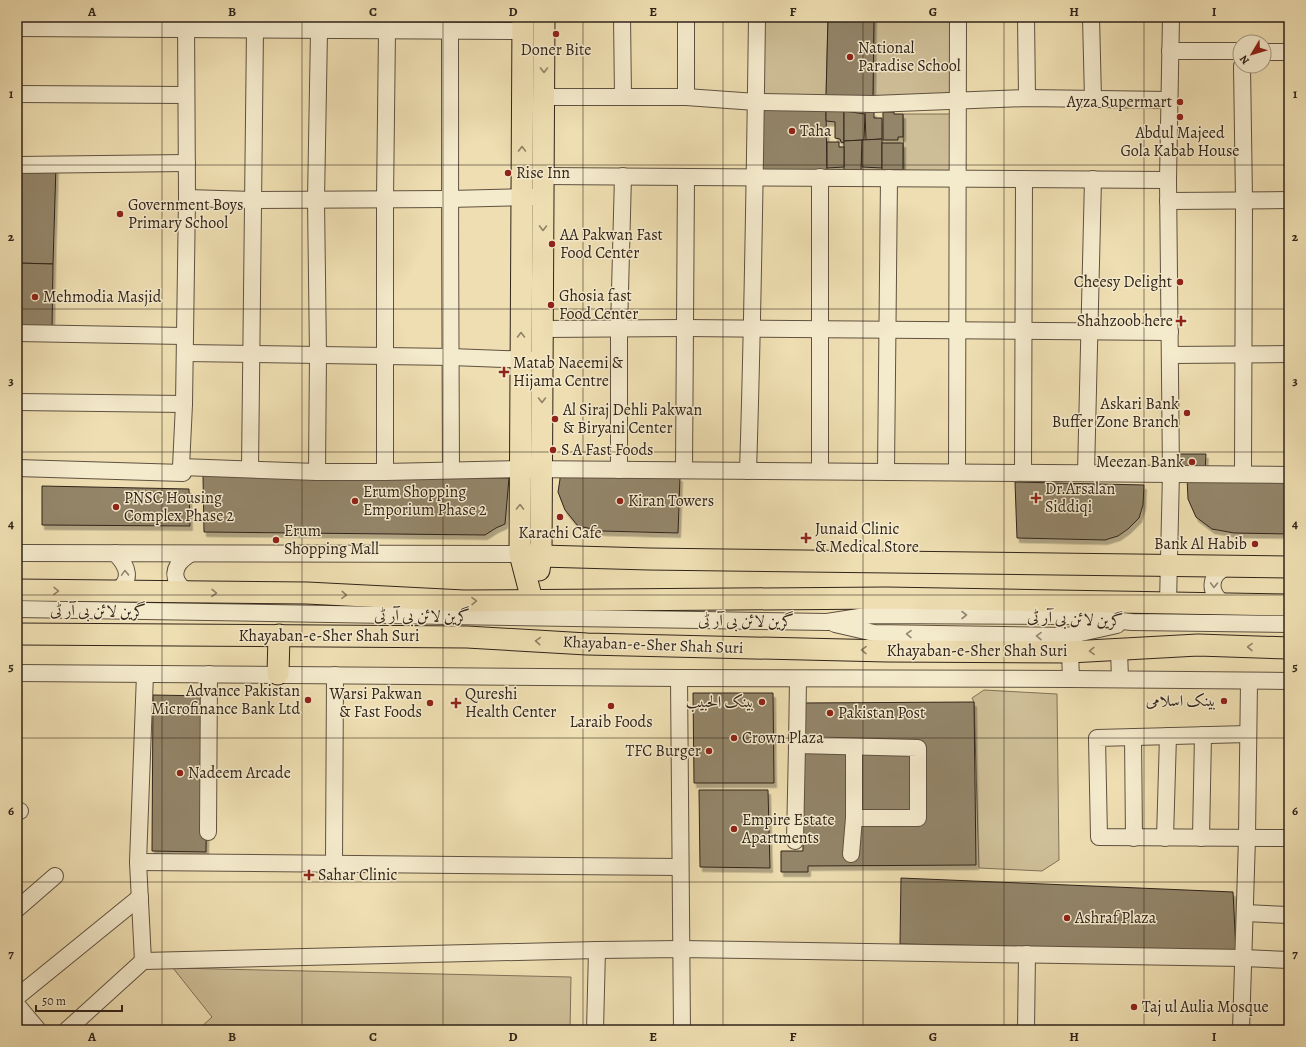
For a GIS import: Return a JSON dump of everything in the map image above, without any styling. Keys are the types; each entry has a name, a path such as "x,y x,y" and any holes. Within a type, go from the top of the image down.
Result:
{"main road":[{"path":"532,600 541,556 544,17"},
{"path":"523,24 520,554 532,600"},
{"path":"520,554 649,559 1289,567"},
{"path":"17,590 307,593 464,601 886,598 1289,605"},
{"name":"Khayaban-e-Sher Shah Suri","path":"20,633 467,637 587,644 879,651 1070,652 1198,645 1289,648"},
{"path":"278,636 278,674"}],"street":[{"path":"622,17 623,97"},
{"path":"686,17 686,97"},
{"path":"748,471 753,329 757,17"},
{"path":"957,472 958,17"},
{"path":"1026,17 1027,98"},
{"path":"1091,17 1093,99"},
{"path":"1168,603 1171,473 1168,180 1171,17"},
{"path":"17,468 182,473 187,198 186,23"},
{"path":"17,28 186,23 255,30 450,31 523,24"},
{"path":"250,469 250,354 255,30"},
{"path":"317,472 318,355 316,200 319,30"},
{"path":"385,472 388,31"},
{"path":"450,31 450,470"},
{"path":"1170,51 1232,52"},
{"path":"1272,52 1289,52"},
{"path":"1242,74 1244,200 1243,474"},
{"path":"17,94 186,95"},
{"path":"544,97 686,97 756,102 873,104 957,102 1027,98 1169,100"},
{"path":"17,164 187,163"},
{"path":"544,176 1168,180"},
{"path":"619,470 619,329 623,176"},
{"path":"684,470 686,177"},
{"path":"820,177 820,471"},
{"path":"886,472 889,178"},
{"path":"1023,472 1024,179"},
{"path":"1086,473 1093,179"},
{"path":"187,198 253,200 449,200 522,197 543,198"},
{"path":"1168,201 1289,200"},
{"path":"543,329 685,328 887,331 1170,332"},
{"path":"17,333 184,336"},
{"path":"185,353 451,357 542,360"},
{"path":"1170,355 1289,354"},
{"path":"17,402 184,404"},
{"path":"181,467 317,472 542,469 1289,474"},
{"path":"17,553 520,554"},
{"path":"114,592 120,588 127,577 125,564 115,553"},
{"path":"190,554 177,566 176,577 181,588 191,592"},
{"path":"1148,603 1158,594 1160,582 1159,575 1150,566"},
{"path":"1225,604 1216,596 1212,585 1217,573 1227,567"},
{"name":"گرین لائن بی آر ٹی","path":"17,609 827,622 872,615 1066,616 1132,622 1289,624"},
{"path":"1119,650 1120,679"},
{"path":"1070,652 1071,678"},
{"path":"17,673 798,679 1071,678 1289,681"},
{"path":"143,961 138,862 145,674"},
{"path":"208,832 209,674"},
{"path":"334,863 335,675"},
{"path":"679,678 682,1030"},
{"path":"795,841 798,679"},
{"path":"1241,1030 1247,838 1249,681"},
{"path":"1248,734 1097,738 1099,837 1289,838"},
{"path":"1201,838 1203,735"},
{"path":"1165,838 1168,736"},
{"path":"1133,737 1134,838"},
{"path":"797,745 918,748 918,818 854,818"},
{"path":"851,854 854,818 854,747"},
{"path":"138,862 680,867"},
{"path":"17,909 55,876"},
{"path":"17,997 140,898"},
{"path":"1245,913 1289,915"},
{"path":"67,1030 143,961 681,949 1027,954 1289,960"},
{"path":"595,1030 597,950"},
{"path":"1026,1030 1027,954"},
{"path":"17,1005 38,1030"}],"shaded area":[{"path":"757,17 828,17 826,97 756,97"},
{"path":"874,17 953,17 953,97 873,97"},
{"path":"903,114 953,114 953,176 904,176"},
{"path":"984,690 1057,694 1059,860 1042,871 979,868 974,702 972,698"},
{"path":"173,968 571,977 570,1030 198,1030 212,1017"}],"building":[{"name":"National Paradise School","path":"828,17 874,17 873,97 826,97"},
{"name":"Taha","path":"759,110 826,110 827,173 758,171"},
{"path":"826,110 844,111 844,143 841,142 840,139 835,138 835,122 826,121"},
{"path":"844,111 865,114 864,140 844,141"},
{"path":"865,112 874,112 874,118 882,118 882,139 866,140"},
{"path":"883,112 903,114 903,137 898,137 898,140 883,140"},
{"path":"882,139 882,168 862,167 862,140"},
{"path":"862,140 861,171 844,171 844,141"},
{"path":"827,142 839,142 839,147 844,147 844,167 827,168"},
{"path":"882,143 903,143 903,170 882,170"},
{"path":"17,165 56,165 53,264 17,263"},
{"name":"Mehmodia Masjid","path":"17,263 53,264 52,330 17,332"},
{"name":"Meezan Bank","path":"1179,454 1206,454 1205,471 1179,470"},
{"name":"Kiran Towers","path":"559,473 680,477 678,533 602,531 578,526 565,510 558,492 560,479"},
{"name":"Erum Shopping Emporium Phase 2","path":"203,475 509,478 505,524 485,535 204,532"},
{"path":"1187,478 1289,480 1289,534 1234,533 1212,529 1196,517 1188,499"},
{"path":"1015,482 1144,485 1143,505 1139,518 1128,529 1118,536 1105,540 1017,538"},
{"name":"PNSC Housing Complex Phase 2","path":"42,486 189,489 190,526 42,525"},
{"name":"Crown Plaza","path":"693,693 773,693 774,783 694,783"},
{"name":"Nadeem Arcade","path":"153,695 208,696 206,852 152,851"},
{"path":"974,702 976,865 808,866 808,872 781,872 781,851 803,851 802,703"},
{"name":"Empire Estate Apartments","path":"699,790 768,790 770,868 700,867"},
{"name":"Ashraf Plaza","path":"901,878 1233,892 1236,951 900,944"}],"place":[{"name":"Doner Bite","path":"556,34"},
{"name":"National Paradise School","path":"850,57"},
{"name":"Ayza Supermart","path":"1180,102"},
{"name":"Abdul Majeed Gola Kabab House","path":"1180,117"},
{"name":"Taha","path":"792,131"},
{"name":"Rise Inn","path":"508,173"},
{"name":"Government Boys Primary School","path":"120,214"},
{"name":"AA Pakwan Fast Food Center","path":"552,244"},
{"name":"Cheesy Delight","path":"1180,282"},
{"name":"Mehmodia Masjid","path":"35,297"},
{"name":"Ghosia fast Food Center","path":"551,305"},
{"name":"Shahzoob here","path":"1181,321"},
{"name":"Matab Naeemi & Hijama Centre","path":"504,372"},
{"name":"Askari Bank Buffer Zone Branch","path":"1187,413"},
{"name":"Al Siraj Dehli Pakwan & Biryani Center","path":"555,419"},
{"name":"S A Fast Foods","path":"553,450"},
{"name":"Meezan Bank","path":"1192,462"},
{"name":"Dr.Arsalan Siddiqi","path":"1036,498"},
{"name":"Erum Shopping Emporium Phase 2","path":"355,501"},
{"name":"Kiran Towers","path":"620,501"},
{"name":"PNSC Housing Complex Phase 2","path":"116,507"},
{"name":"Karachi Cafe","path":"560,517"},
{"name":"Junaid Clinic & Medical Store","path":"806,538"},
{"name":"Erum Shopping Mall","path":"276,540"},
{"name":"Bank Al Habib","path":"1255,544"},
{"name":"Advance Pakistan Microfinance Bank Ltd","path":"308,700"},
{"name":"بینک اسلامی","path":"1224,701"},
{"name":"بينک الحبيب","path":"762,702"},
{"name":"Warsi Pakwan & Fast Foods","path":"430,703"},
{"name":"Qureshi Health Center","path":"456,703"},
{"name":"Laraib Foods","path":"611,706"},
{"name":"Pakistan Post","path":"830,713"},
{"name":"Crown Plaza","path":"734,738"},
{"name":"TFC Burger","path":"709,751"},
{"name":"Nadeem Arcade","path":"180,773"},
{"name":"Empire Estate Apartments","path":"734,829"},
{"name":"Sahar Clinic","path":"309,875"},
{"name":"Ashraf Plaza","path":"1067,918"},
{"name":"Taj ul Aulia Mosque","path":"1134,1007"}]}
